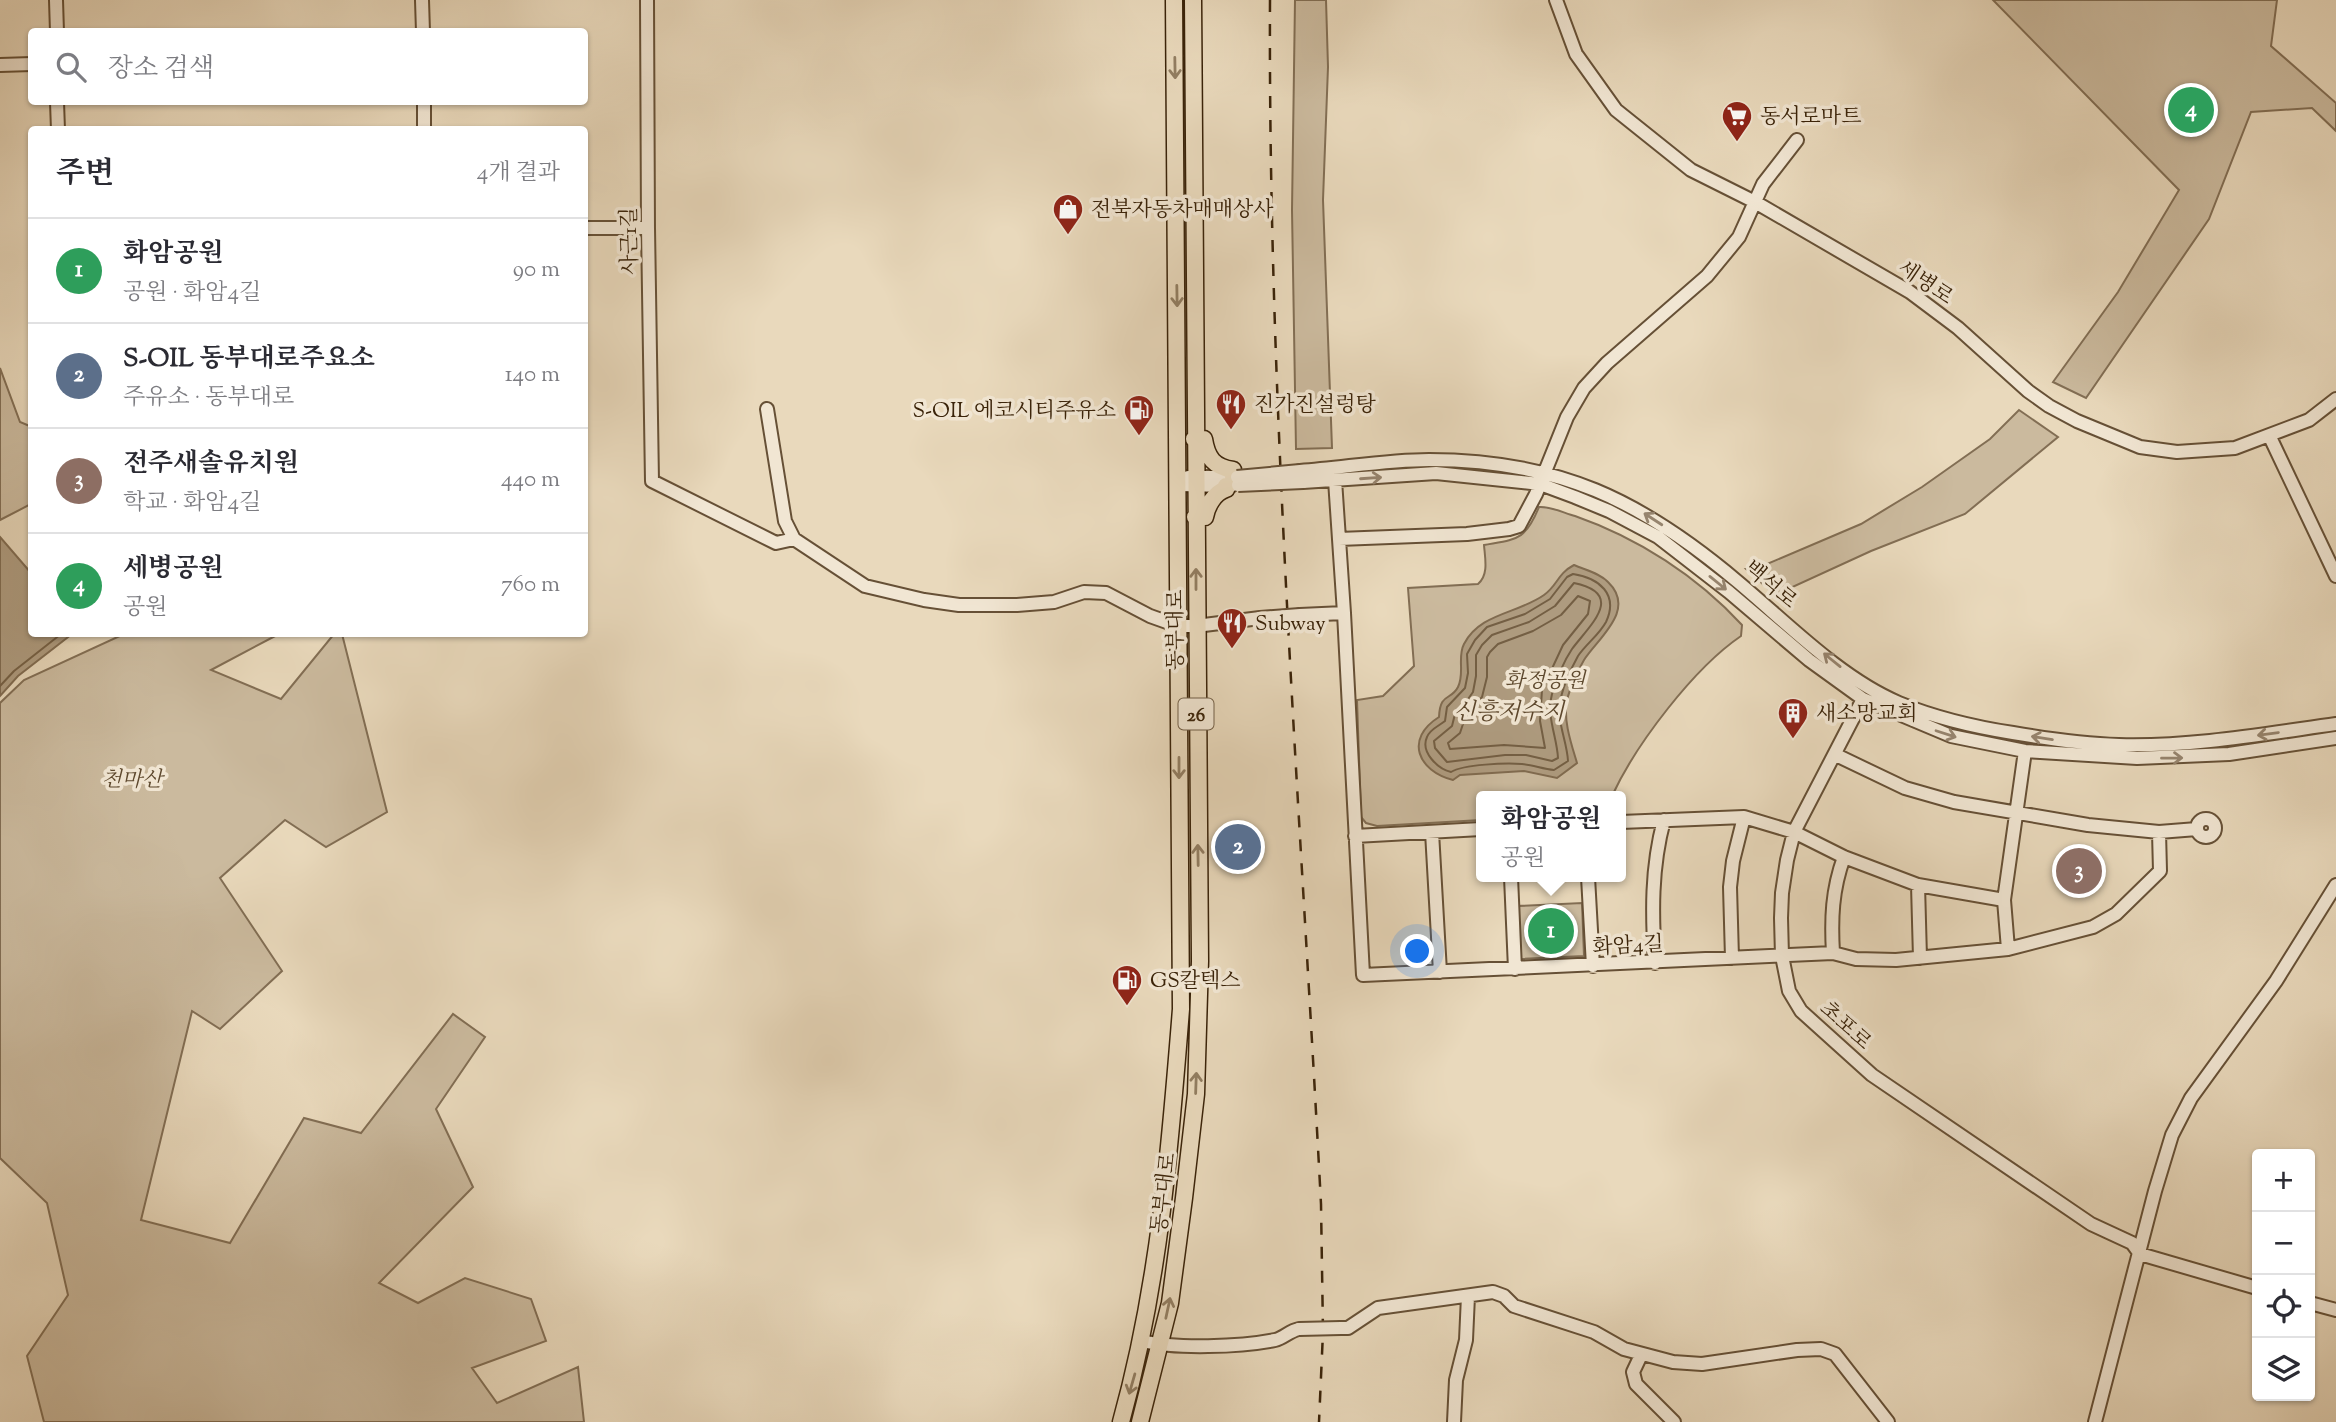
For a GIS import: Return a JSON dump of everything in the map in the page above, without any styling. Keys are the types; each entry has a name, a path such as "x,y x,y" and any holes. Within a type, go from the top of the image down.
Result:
{"main road":[{"name":"동부대로","path":"1121,1422 1142,1341 1156,1265 1169,1166 1181,1009 1178,626 1187,481 1174,0"},
{"name":"동부대로","path":"1140,1422 1170,1303 1196,1094 1200,961 1195,517 1187,481 1194,439 1193,0"},
{"path":"1194,439 1204,439 1206,453 1214,463 1233,470 1234,481 1220,491 1207,506 1205,517 1195,517"}],"street":[{"path":"56,0 57,28"},
{"path":"422,0 423,28"},
{"name":"사근1길","path":"647,0 652,481 776,543 794,539"},
{"name":"세병로","path":"1556,0 1576,54 1616,110 1691,170 1755,202 1910,292 1958,328 2028,391 2077,421 2140,447 2177,452 2235,449 2309,420 2336,399"},
{"path":"0,65 28,64"},
{"path":"57,105 58,126"},
{"path":"424,105 424,126"},
{"path":"1339,538 1467,534 1519,526 1567,417 1584,388 1607,363 1707,276 1738,237 1763,184 1797,140"},
{"path":"588,228 648,228"},
{"path":"766,409 785,521 794,539 865,586 879,591 959,604 988,605 1054,602 1084,592 1106,593 1150,616 1178,626 1344,613"},
{"path":"2270,437 2336,576"},
{"name":"백석로","path":"1187,481 1302,476 1430,460 1494,464 1595,489 1643,513 1724,570 1851,676 1897,702 1931,714 1969,725 2014,733 2074,742 2121,745 2214,741 2336,724"},
{"name":"백석로","path":"1302,476 1335,480 1436,473 1542,478 1658,537 1809,660 1863,699 1951,736 2025,751 2137,758 2189,758 2272,749 2336,738"},
{"name":"화암4길","path":"1335,480 1363,975 1833,953 1876,961 2008,948 2094,926 2116,914 2160,871 2159,832"},
{"name":"초포로","path":"1863,699 1794,832 1787,860 1782,892 1782,956 1789,991 1801,1011 1872,1075 2091,1224 2132,1243 2140,1254 2252,1287"},
{"path":"2008,948 2004,900 2025,751"},
{"path":"1836,755 1905,788 1954,802 2088,825 2159,832 2197,829"},
{"path":"1626,822 1744,817 1794,832 1844,857 1918,885 2004,900"},
{"path":"1732,958 1730,887 1733,861 1744,817"},
{"path":"1655,963 1653,878 1664,820"},
{"path":"1355,836 1476,829"},
{"path":"1433,832 1440,972"},
{"path":"1833,953 1834,888 1844,857"},
{"path":"1511,882 1515,969"},
{"path":"1588,882 1593,966"},
{"path":"1918,885 1920,958"},
{"path":"2095,1422 2169,1146 2191,1098 2276,981 2336,885"},
{"path":"1142,1341 1159,1345 1260,1343 1282,1339 1290,1331 1299,1329 1348,1328 1378,1308 1493,1292 1504,1296 1514,1306 1594,1332 1624,1349 1673,1362 1702,1364 1821,1349 1835,1354 1888,1422"},
{"path":"1454,1422 1456,1380 1466,1340 1468,1296"},
{"path":"2315,1304 2336,1310"},
{"path":"1641,1354 1633,1372 1636,1384 1674,1422"}],"green space":[{"path":"1295,0 1326,0 1328,67 1323,200 1332,448 1296,449 1292,210"},
{"path":"1993,0 2277,0 2271,46 2336,103 2336,131 2312,108 2251,112 2209,219 2086,398 2053,382 2118,292 2179,190"},
{"path":"0,368 20,422 28,425 28,506 0,520"},
{"path":"2019,410 2058,437 1965,514 1871,551 1775,595 1746,569 1760,567 1861,524 1922,487 1990,439"},
{"name":"화정공원","path":"1539,507 1557,510 1598,525 1644,547 1706,590 1742,625 1741,636 1704,667 1668,708 1615,791 1476,791 1476,820 1377,826 1366,823 1361,817 1357,700 1383,696 1414,666 1408,588 1478,584 1485,571 1484,545 1519,537"},
{"name":"천마산","path":"117,637 273,637 211,670 281,699 332,637 343,637 387,812 326,847 285,820 220,878 282,971 220,1029 192,1011 141,1220 230,1243 304,1118 361,1133 453,1014 485,1037 436,1109 473,1187 379,1283 418,1303 465,1278 531,1299 546,1341 472,1368 497,1403 578,1367 584,1422 44,1422 27,1356 68,1295 47,1203 0,1158 0,703 24,680"},
{"path":"1582,903 1584,956 1520,959 1518,906"}],"water":[{"path":"0,537 28,570 28,637 68,637 18,676 0,696"},
{"name":"신흥저수지","path":"1574,565 1605,579 1616,592 1618,603 1612,623 1584,660 1567,700 1567,723 1577,763 1557,778 1524,771 1460,775 1453,780 1441,776 1424,762 1419,744 1428,726 1439,717 1441,704 1458,687 1464,644 1479,626 1544,595 1564,572"}],"railway":[{"path":"1270,0 1274,301 1280,452 1321,1204 1323,1332 1319,1422"}],"place":[{"name":"세병공원","path":"2191,110"},
{"name":"동서로마트","path":"1737,143"},
{"name":"전북자동차매매상사","path":"1068,236"},
{"name":"진가진설렁탕","path":"1231,431"},
{"name":"S-OIL 에코시티주유소","path":"1139,437"},
{"name":"Subway","path":"1232,650"},
{"name":"새소망교회","path":"1793,740"},
{"name":"S-OIL 동부대로주요소","path":"1238,847"},
{"name":"전주새솔유치원","path":"2079,871"},
{"name":"화암공원","path":"1551,931"},
{"name":"GS칼텍스","path":"1127,1007"}]}
